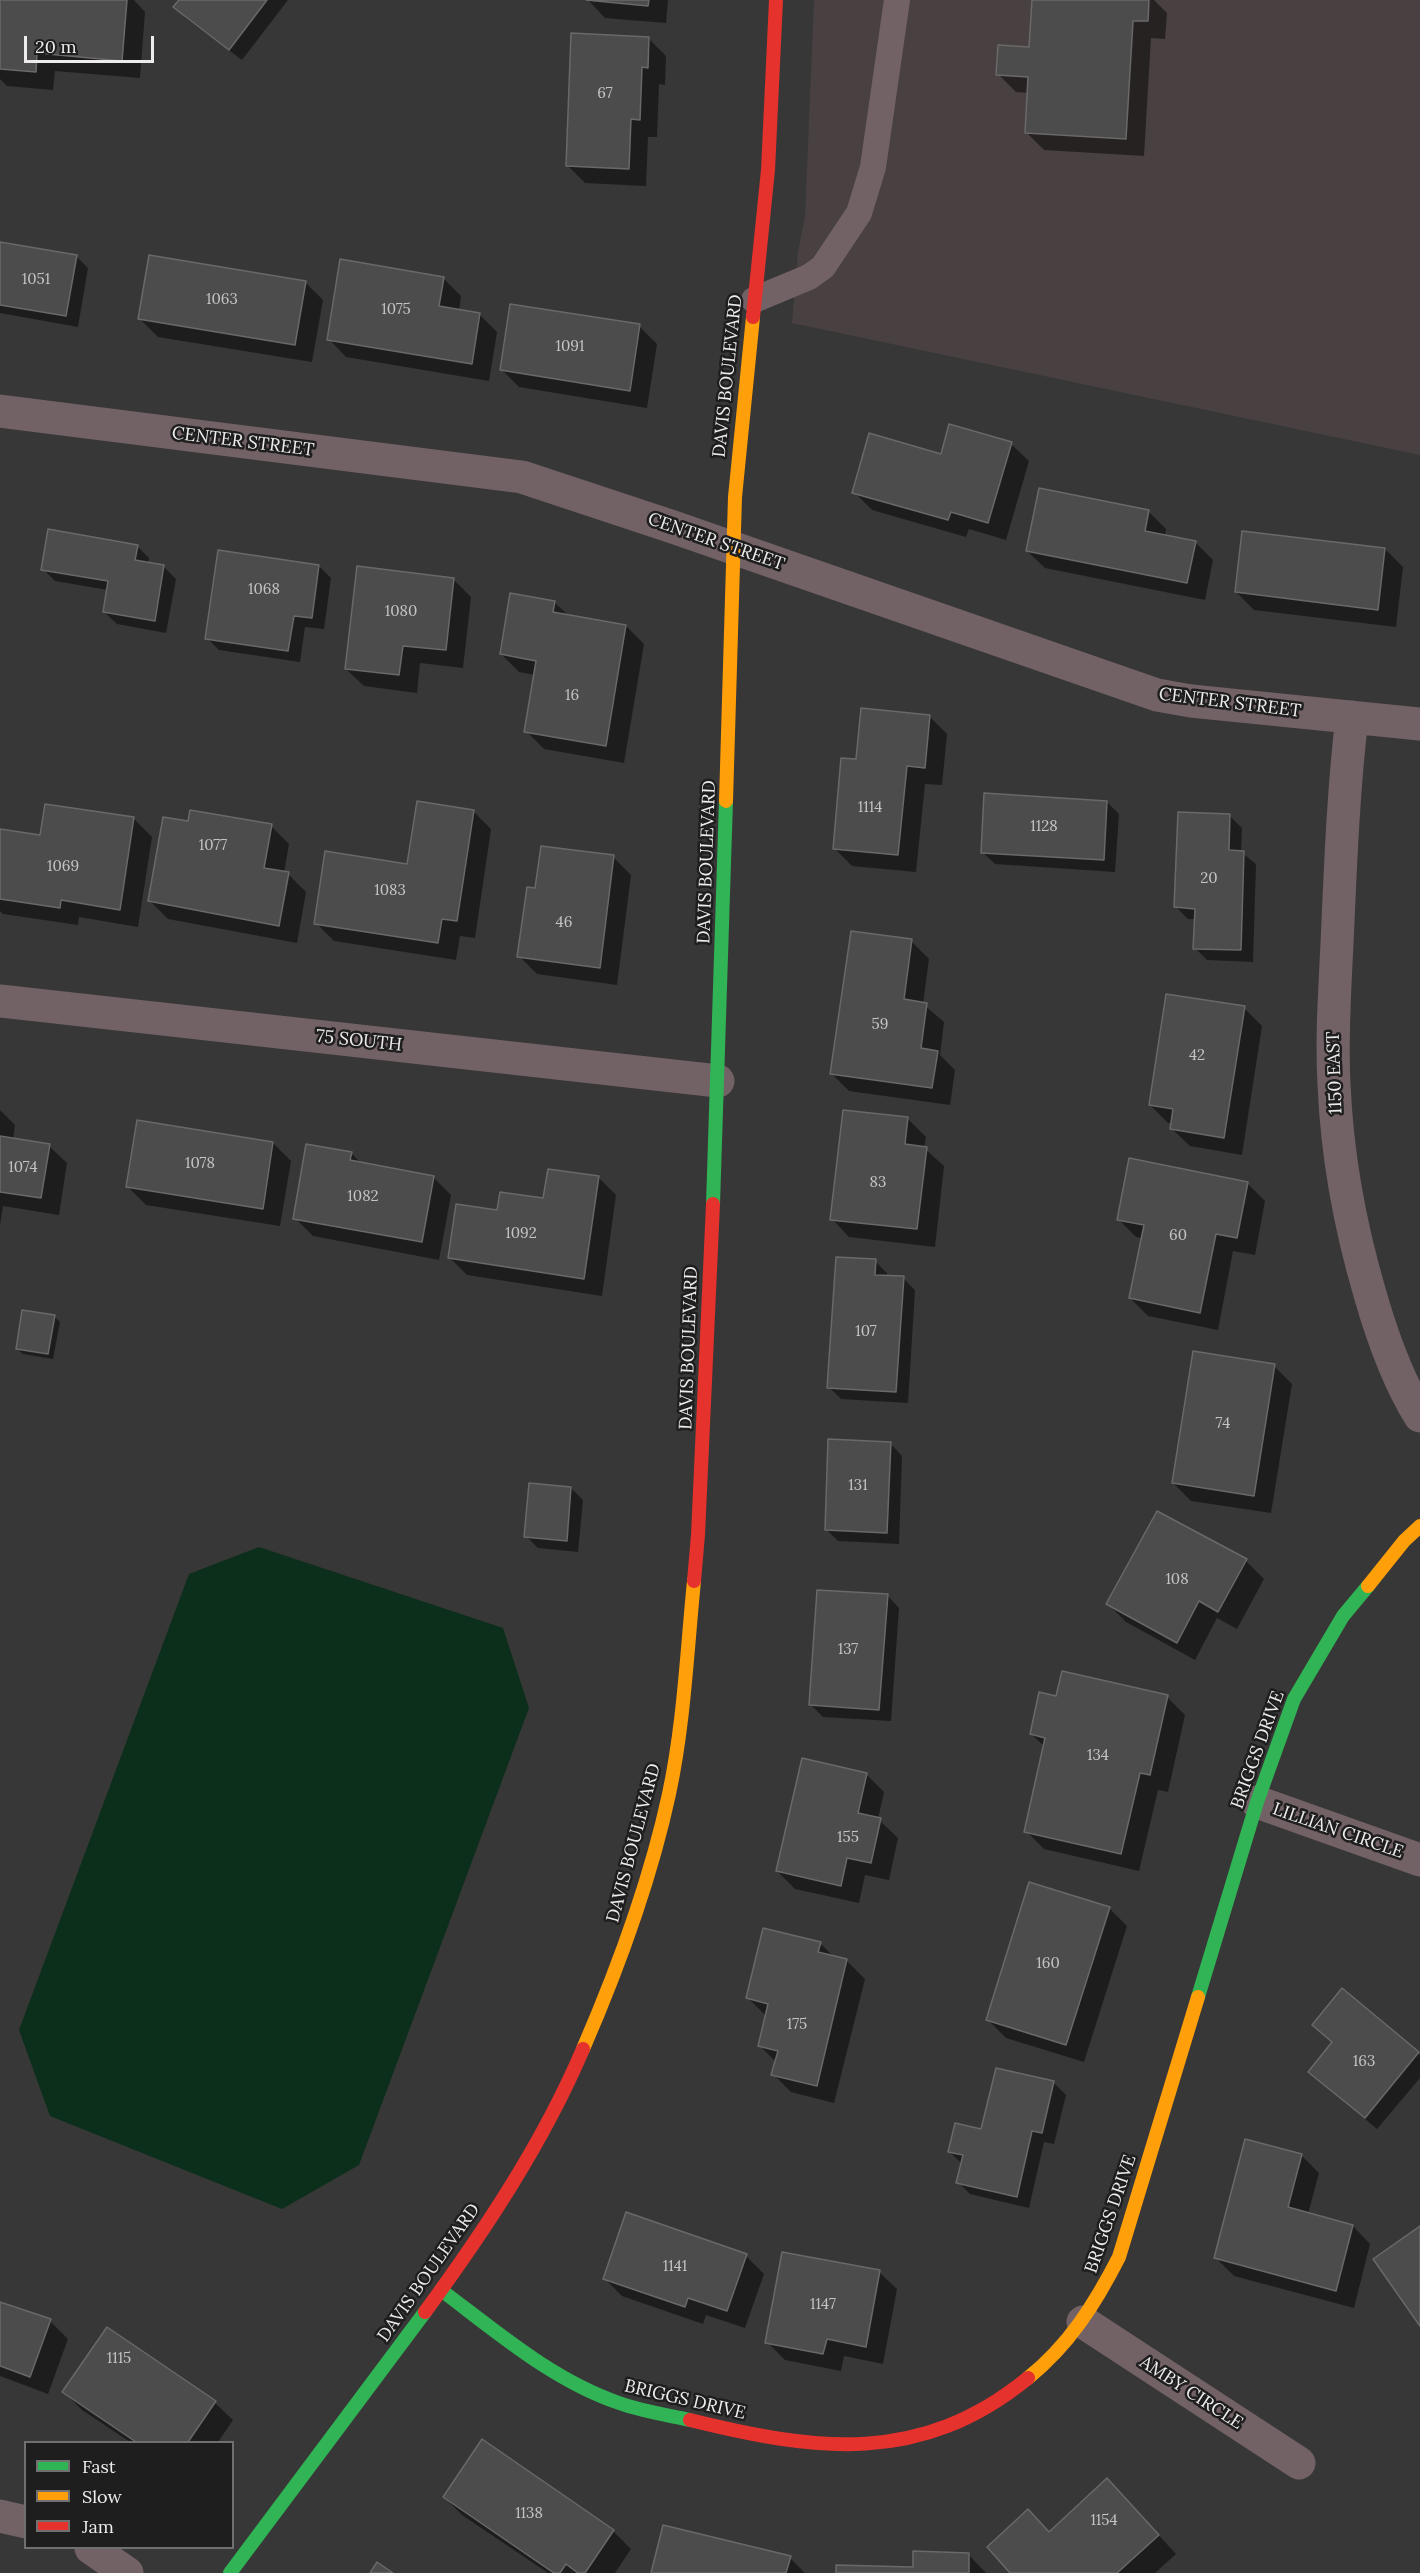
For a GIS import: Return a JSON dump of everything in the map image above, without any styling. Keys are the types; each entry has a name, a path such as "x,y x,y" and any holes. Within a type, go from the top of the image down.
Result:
{"street":[{"name":"DAVIS BOULEVARD","path":"230,2573 441,2290 496,2211 539,2136 579,2059 615,1975 645,1884 669,1793 682,1708 699,1535 718,1081 735,497 768,170 776,0"},
{"name":"CENTER STREET","path":"0,411 522,477 1157,695 1420,724"},
{"name":"1150 EAST","path":"1352,717 1344,783 1334,1021 1334,1083 1338,1146 1347,1205 1375,1313 1393,1363 1420,1416"},
{"name":"75 SOUTH","path":"0,1001 718,1081"},
{"name":"BRIGGS DRIVE","path":"441,2290 555,2374 598,2396 621,2404 804,2443 845,2446 885,2444 921,2435 988,2408 1017,2389 1041,2368 1083,2322 1106,2287 1121,2249 1257,1802 1294,1699 1317,1656 1343,1616 1374,1575 1420,1526"},
{"name":"LILLIAN CIRCLE","path":"1257,1802 1420,1860"},
{"name":"AMBY CIRCLE","path":"1083,2322 1299,2463"},
{"path":"0,2516 24,2522"},
{"path":"94,2549 127,2573"}],"lane":[{"path":"754,300 809,277 823,267 859,213 873,167 897,0"}],"shaded area":[{"path":"814,0 1420,0 1420,455 792,323 798,252 805,217"},
{"path":"259,1547 503,1628 529,1708 359,2165 282,2209 50,2116 19,2030 189,1574"}],"building":[{"path":"0,0 127,0 122,61 37,53 36,72 0,69"},
{"path":"179,0 267,0 229,50 173,7"},
{"path":"586,0 649,0 648,6"},
{"path":"1032,0 1149,0 1148,21 1133,21 1126,139 1025,133 1028,77 996,75 998,45 1029,47"},
{"path":"571,33 649,37 648,68 642,67 640,120 631,119 629,169 566,166"},
{"path":"0,242 77,255 66,316 0,305"},
{"path":"149,255 306,281 295,345 138,319"},
{"path":"340,259 444,277 439,306 480,313 472,364 327,340"},
{"path":"510,304 640,324 630,391 500,370"},
{"path":"949,424 1012,442 988,523 951,512 948,520 852,493 869,433 941,454"},
{"path":"1039,488 1149,510 1145,531 1196,541 1187,583 1026,551"},
{"path":"48,529 138,545 135,560 164,565 155,621 103,612 108,581 41,570"},
{"path":"1242,531 1385,548 1378,610 1235,592"},
{"path":"218,550 319,565 312,618 294,616 288,651 205,639"},
{"path":"357,566 454,578 446,650 403,646 399,675 345,669"},
{"path":"510,593 555,601 553,612 626,625 606,746 524,732 536,661 500,654"},
{"path":"861,708 930,715 925,768 907,766 898,855 833,849 841,758 856,759"},
{"path":"984,793 1107,801 1104,860 981,853"},
{"path":"417,801 474,810 457,921 442,919 438,943 314,924 325,851 407,864"},
{"path":"45,804 134,817 120,910 61,900 60,908 0,899 0,829 40,835"},
{"path":"190,810 272,824 264,868 289,872 279,926 148,901 163,817 188,821"},
{"path":"1178,812 1230,814 1229,850 1244,851 1241,950 1193,949 1195,909 1174,907"},
{"path":"541,846 614,855 600,968 517,957 527,887 535,888"},
{"path":"851,931 912,939 904,999 927,1003 921,1048 938,1051 932,1088 830,1074"},
{"path":"1166,994 1245,1006 1224,1138 1170,1129 1173,1109 1149,1105"},
{"path":"843,1110 908,1117 905,1144 927,1147 917,1229 830,1220"},
{"path":"137,1120 273,1142 263,1209 126,1187"},
{"path":"0,1136 50,1144 41,1198 0,1192"},
{"path":"306,1144 352,1152 350,1160 434,1176 422,1242 293,1219"},
{"path":"1129,1158 1248,1182 1237,1238 1216,1234 1200,1313 1129,1298 1144,1225 1117,1220"},
{"path":"548,1169 599,1176 584,1279 448,1258 456,1204 497,1210 500,1192 543,1198"},
{"path":"836,1257 876,1259 875,1275 904,1276 896,1392 827,1388"},
{"path":"22,1310 55,1315 48,1354 16,1349"},
{"path":"1193,1351 1275,1364 1254,1496 1172,1483"},
{"path":"828,1439 891,1442 887,1533 825,1530"},
{"path":"529,1483 571,1487 567,1541 524,1537"},
{"path":"1157,1511 1247,1559 1218,1612 1199,1601 1177,1643 1106,1604"},
{"path":"817,1590 888,1594 879,1710 809,1705"},
{"path":"1062,1671 1168,1695 1150,1775 1140,1773 1121,1854 1024,1832 1045,1738 1030,1734 1039,1692 1056,1696"},
{"path":"802,1758 867,1773 858,1813 881,1818 871,1863 847,1858 841,1886 776,1871"},
{"path":"1029,1882 1110,1907 1066,2045 986,2020"},
{"path":"763,1928 821,1942 818,1952 847,1959 817,2086 771,2075 778,2051 758,2046 768,2004 746,1998"},
{"path":"1342,1988 1419,2052 1365,2118 1308,2072 1332,2042 1312,2025"},
{"path":"996,2068 1054,2081 1042,2133 1032,2131 1017,2197 956,2183 963,2155 948,2152 955,2123 981,2129"},
{"path":"1245,2139 1302,2154 1288,2207 1353,2225 1336,2291 1214,2258"},
{"path":"626,2212 747,2254 727,2311 688,2298 685,2307 603,2279"},
{"path":"1420,2226 1420,2326 1373,2259"},
{"path":"782,2252 880,2270 866,2347 827,2339 823,2354 765,2343"},
{"path":"0,2302 51,2319 30,2377 0,2366"},
{"path":"107,2327 216,2401 189,2441 135,2441 62,2392"},
{"path":"482,2439 614,2530 585,2573 578,2573 566,2564 560,2573 554,2573 443,2497"},
{"path":"1107,2478 1159,2535 1117,2573 1010,2573 987,2547 1028,2509 1049,2532"},
{"path":"663,2525 791,2556 786,2573 651,2573"},
{"path":"913,2551 969,2553 969,2573 836,2573 836,2565 913,2567"},
{"path":"377,2562 393,2573 370,2573"}],"traffic: fast":[{"path":"713,1204 726,801"},
{"path":"1198,1997 1257,1802 1294,1699 1343,1616 1368,1586"},
{"path":"441,2290 526,2354 571,2382 627,2406 690,2420"},
{"path":"230,2573 425,2312"}],"traffic: slow":[{"path":"726,801 735,497 753,317"},
{"path":"1368,1586 1404,1541 1420,1526"},
{"path":"583,2049 609,1987 643,1891 669,1794 678,1741 694,1581"},
{"path":"1028,2378 1056,2352 1080,2323 1119,2257 1198,1997"}],"traffic: jam":[{"path":"753,317 768,170 776,0"},
{"path":"694,1581 713,1204"},
{"path":"425,2312 491,2218 531,2152 583,2049"},
{"path":"690,2420 781,2439 824,2444 866,2444 907,2438 947,2426 988,2406 1028,2378"}]}
